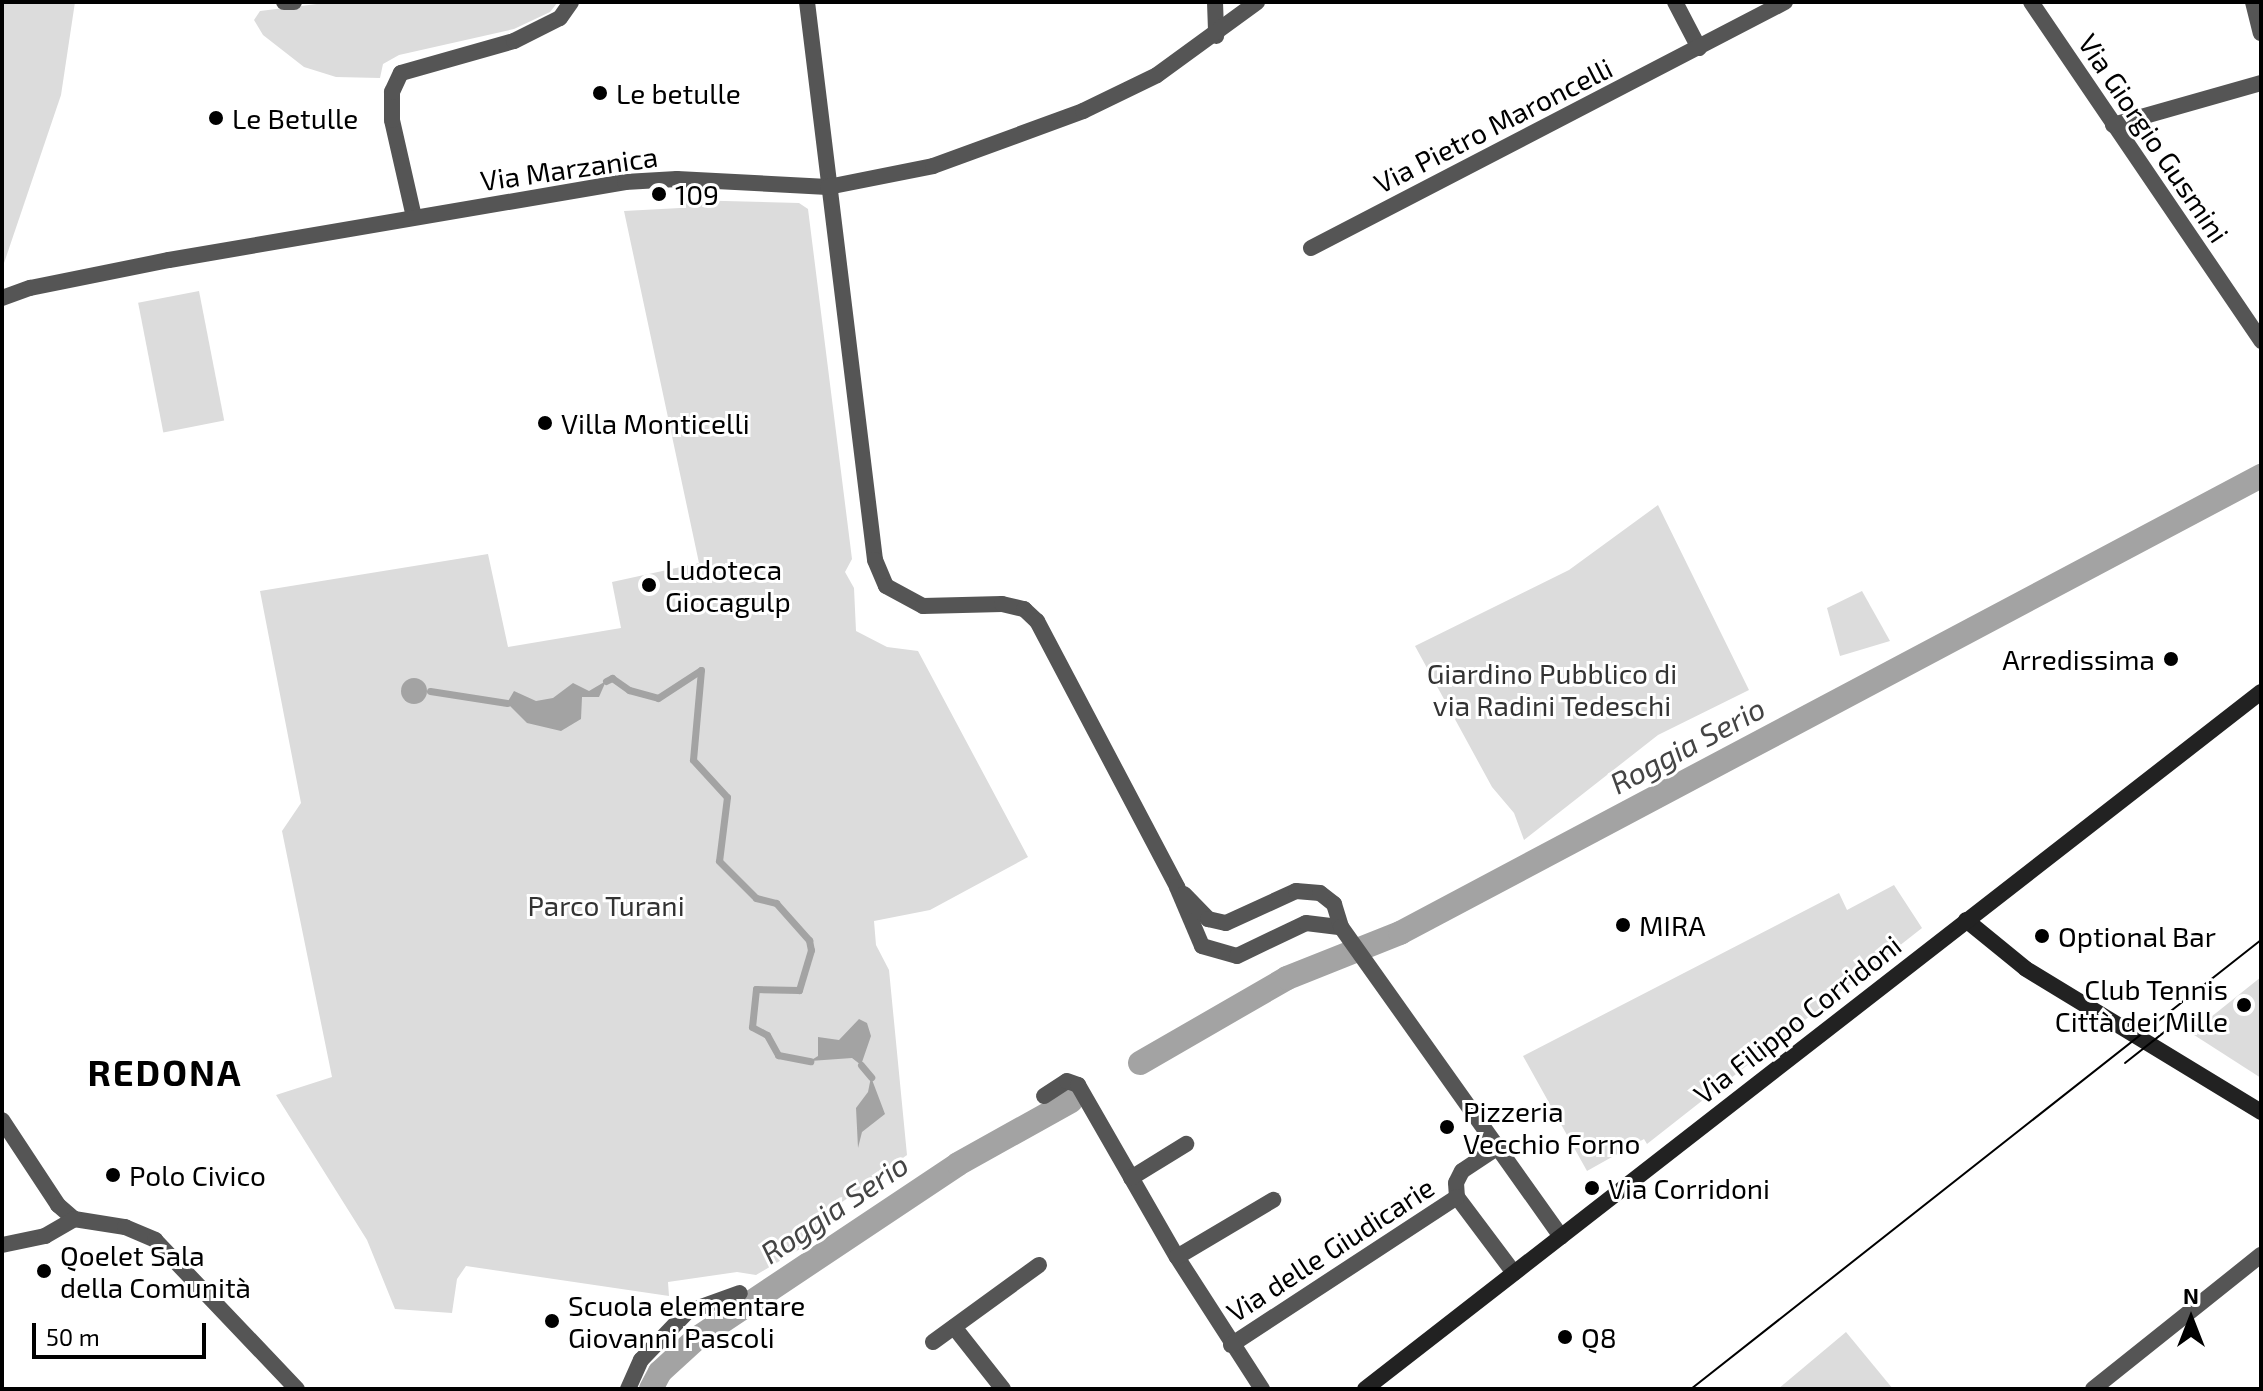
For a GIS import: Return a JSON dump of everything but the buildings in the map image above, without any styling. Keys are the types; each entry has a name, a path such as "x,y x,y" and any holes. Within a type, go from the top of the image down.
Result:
{"street":[{"path":"284,2 294,2"},
{"path":"414,217 392,120 392,92 401,73 514,41 560,18 571,2"},
{"path":"807,2 875,560 886,586 923,606 1002,604 1024,609 1037,621 1177,887 1202,946 1224,957 1237,956 1306,923 1341,927"},
{"path":"1215,2 1216,36"},
{"name":"Via Marzanica","path":"2,298 138,266 414,217 648,180 828,187 933,166 1004,142 1157,75 1216,36 1257,2"},
{"path":"1675,2 1699,48"},
{"name":"Via Pietro Maroncelli","path":"1311,248 1785,2"},
{"name":"Via Giorgio Gusmini","path":"2031,2 2261,341"},
{"path":"2253,2 2261,33"},
{"path":"2113,125 2261,83"},
{"name":"Via Filippo Corridoni","path":"1365,1389 2261,692"},
{"path":"1177,887 1208,919 1226,923 1296,891 1320,893 1334,904 1341,927 1375,977 1561,1237"},
{"path":"1966,920 2026,969 2261,1112"},
{"path":"1044,1096 1067,1081 1078,1085 1177,1257 1262,1389"},
{"path":"2,1120 58,1205 74,1219 125,1227 155,1240 297,1389"},
{"path":"1131,1178 1186,1144"},
{"name":"Via delle Giudicarie","path":"1498,1147 1462,1171 1456,1183 1457,1197 1514,1273"},
{"name":"Via delle Giudicarie","path":"1231,1345 1457,1197"},
{"path":"1177,1257 1273,1200"},
{"path":"2,1245 45,1236 74,1219"},
{"path":"2093,1389 2261,1255"},
{"path":"933,1342 1039,1265"},
{"path":"628,1389 641,1360 687,1312 740,1293"},
{"path":"954,1327 1003,1389"}],"green space":[{"path":"2,2 75,2 61,95 2,269"},
{"path":"333,2 558,2 550,12 514,29 399,55 383,64 380,78 336,77 304,67 263,35 254,20 260,11"},
{"name":"Parco Turani","path":"685,200 799,203 808,209 852,559 845,572 854,588 856,631 887,647 918,651 1028,857 930,910 874,921 876,945 889,970 907,1155 816,1221 817,1239 756,1275 737,1272 668,1282 669,1296 466,1266 457,1279 452,1313 395,1309 367,1240 276,1095 332,1077 282,831 301,803 260,591 488,554 508,647 621,628 612,582 699,563 624,211 680,208"},
{"path":"199,291 224,421 163,432 138,303"},
{"name":"Giardino Pubblico di via Radini Tedeschi","path":"1658,505 1749,690 1658,735 1524,840 1514,813 1492,787 1415,646 1569,570"},
{"path":"1862,591 1890,641 1840,656 1827,608"},
{"path":"1894,885 1922,928 1647,1144 1644,1139 1587,1171 1523,1056 1839,893 1847,910"},
{"name":"Club Tennis Città dei Mille","path":"2261,977 2261,1078 2191,1033"},
{"path":"1846,1332 1893,1389 1778,1389"}],"shaded area":[{"path":"414,678 423,682 427,691 423,700 414,704 405,700 401,691 405,682"},
{"path":"606,681 599,697 582,697 581,719 561,731 527,723 507,703 514,691 536,701 553,698 573,683 589,691"},
{"path":"859,1019 867,1023 871,1036 861,1065 852,1058 810,1061 818,1056 818,1037 839,1040"},
{"path":"871,1077 885,1114 862,1132 858,1148 856,1108 868,1092"}],"waterway":[{"name":"Roggia Serio","path":"1140,1063 1287,978 1400,933 2261,476"},
{"path":"606,681 612,678 629,690 658,698 701,670 693,760 727,797 719,861 756,898 776,903 809,940 811,950 799,990 756,989 752,1027 767,1035 778,1055 810,1061"},
{"path":"430,691 507,703"},
{"path":"861,1065 871,1077"},
{"name":"Roggia Serio","path":"651,1389 660,1372 696,1339 958,1164 1071,1101"}],"tram line":[{"path":"1691,1389 2261,940"},
{"path":"2125,1063 2172,1026"}],"place":[{"name":"Le betulle","path":"600,93"},
{"name":"Le Betulle","path":"216,118"},
{"name":"109","path":"659,194"},
{"name":"Villa Monticelli","path":"545,423"},
{"name":"Ludoteca Giocagulp","path":"649,585"},
{"name":"Arredissima","path":"2171,659"},
{"name":"MIRA","path":"1623,925"},
{"name":"Optional Bar","path":"2042,936"},
{"name":"Club Tennis Città dei Mille","path":"2244,1005"},
{"name":"Pizzeria Vecchio Forno","path":"1447,1127"},
{"name":"Polo Civico","path":"113,1175"},
{"name":"Via Corridoni","path":"1592,1188"},
{"name":"Qoelet Sala della Comunità","path":"44,1271"},
{"name":"Scuola elementare Giovanni Pascoli","path":"552,1321"},
{"name":"Q8","path":"1565,1337"}],"district":[{"name":"REDONA","path":"165,1072"}]}
